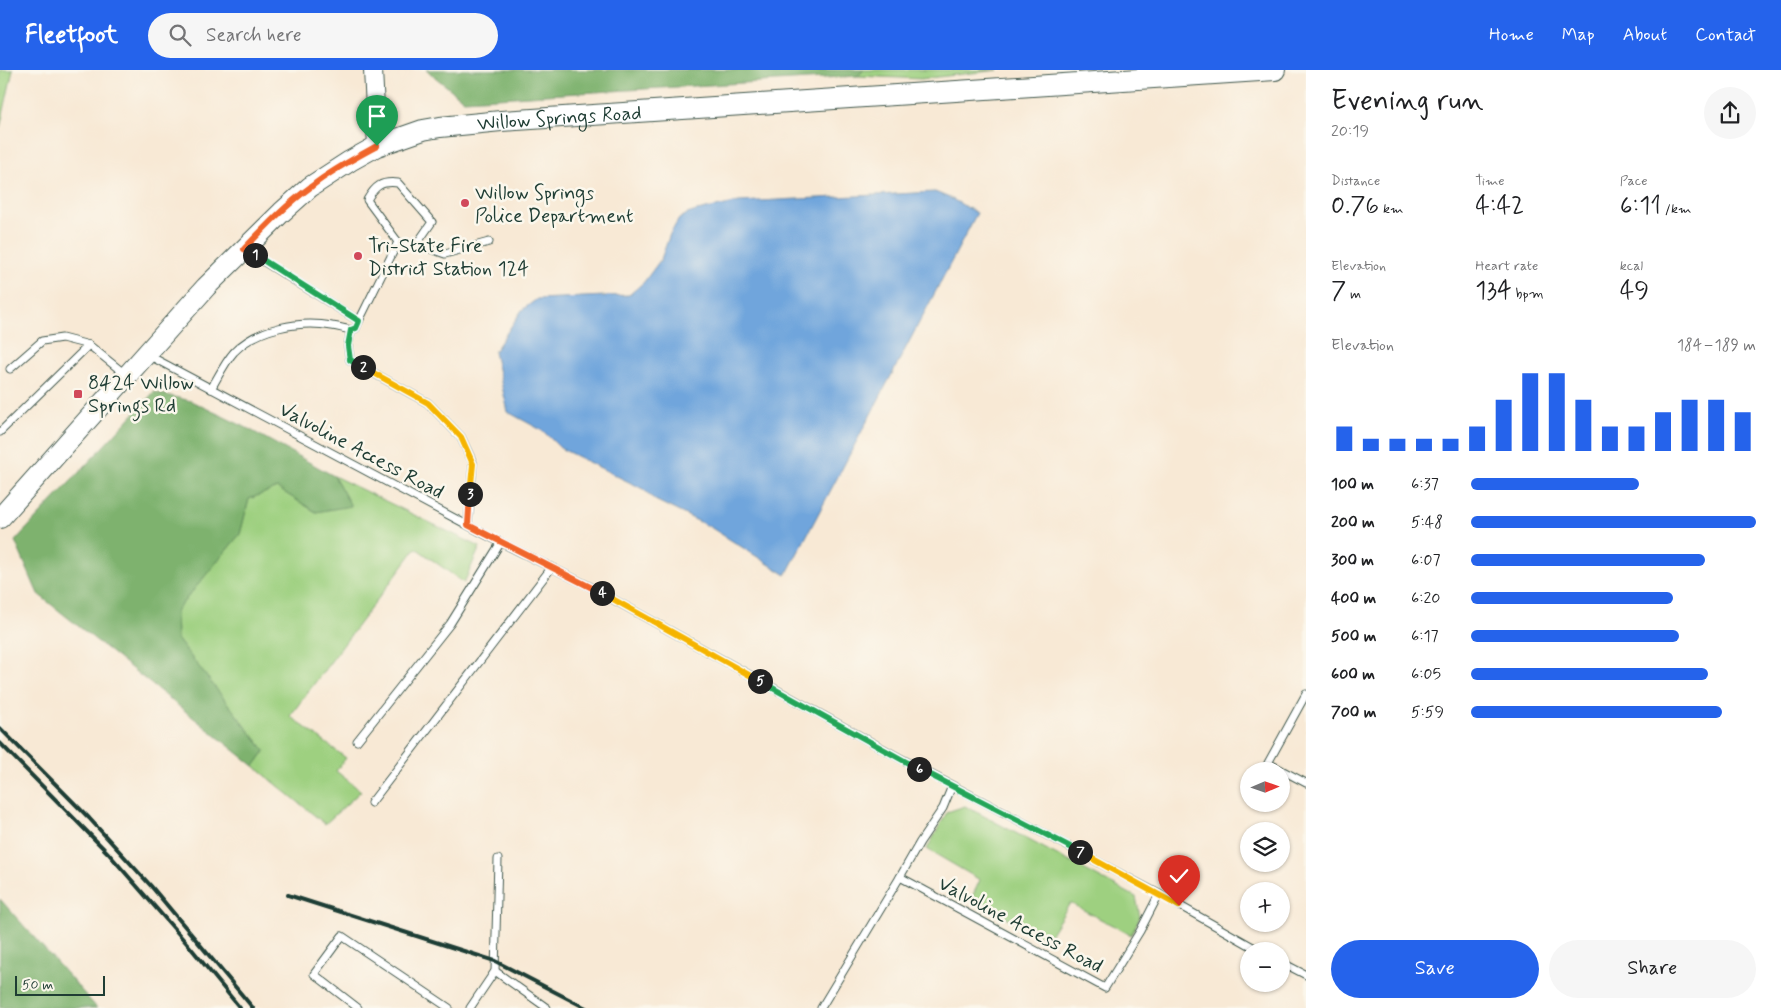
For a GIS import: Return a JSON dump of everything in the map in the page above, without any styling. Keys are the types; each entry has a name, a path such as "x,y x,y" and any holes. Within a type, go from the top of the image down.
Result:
{"main road":[{"name":"Willow Springs Road","path":"0,518 128,376 145,354 206,287 244,249 310,186 377,146 423,130 462,124 1275,70"}],"street":[{"path":"373,70 377,146"}],"lane":[{"path":"416,245 432,222 398,183 388,182 374,188 367,200 398,242 416,245 445,254 489,242"},
{"path":"211,389 234,353 260,334 295,325 333,326 351,330 356,328 398,242"},
{"path":"244,249 359,321"},
{"path":"351,330 348,346 350,360 428,403 461,437 473,464 468,525"},
{"path":"10,369 42,341 62,338 89,345 128,376"},
{"path":"0,432 89,345"},
{"name":"Valvoline Access Road","path":"145,354 468,525 589,586 952,786 1159,894 1140,931 1106,988 900,877"},
{"path":"357,741 450,624 501,542"},
{"path":"371,804 552,568"},
{"path":"1306,694 1268,763 1306,783"},
{"path":"821,1008 920,842 943,808 952,786"},
{"path":"470,1008 495,971 498,859"},
{"path":"1159,894 1244,942"},
{"path":"358,1008 314,974 342,936 449,1008"},
{"path":"1290,967 1306,975"},
{"path":"495,971 547,1008"}],"green space":[{"path":"0,70 13,70 0,128"},
{"path":"426,70 864,70 858,76 464,100"},
{"path":"864,70 998,70 921,79 858,76"},
{"path":"154,392 191,401 245,427 334,476 351,506 316,512 277,488 249,499 240,534 176,611 177,639 265,751 254,766 38,594 15,541"},
{"path":"334,476 480,547 464,583 416,548 290,716 346,758 336,771 361,791 325,824 254,766 265,751 177,639 176,611 240,534 249,499 277,488 316,512 350,505"},
{"path":"965,806 1136,897 1140,917 1131,935 1070,903 1047,940 971,899 980,880 927,849 947,812"},
{"path":"0,899 97,1008 0,1008"}],"water":[{"path":"935,192 977,213 786,575 710,527 655,500 643,489 560,448 543,431 508,412 494,352 522,310 537,299 629,295 644,282 661,259 670,234 679,219 687,214 739,202"}],"railway":[{"path":"0,728 89,818 151,886 253,1008"},
{"path":"0,743 108,853 240,1008"},
{"path":"288,895 495,961 586,1008"}],"place":[{"name":"Willow Springs Police Department","path":"465,203"},
{"name":"Tri-State Fire District Station 124","path":"358,256"},
{"name":"8424 Willow Springs Rd","path":"78,394"}],"route":[{"path":"377,146 310,186 244,249 359,321 356,328 351,330 348,346 350,360 428,403 461,437 473,464 468,525 589,586 898,757 1004,814 1088,856 1179,906"}]}
